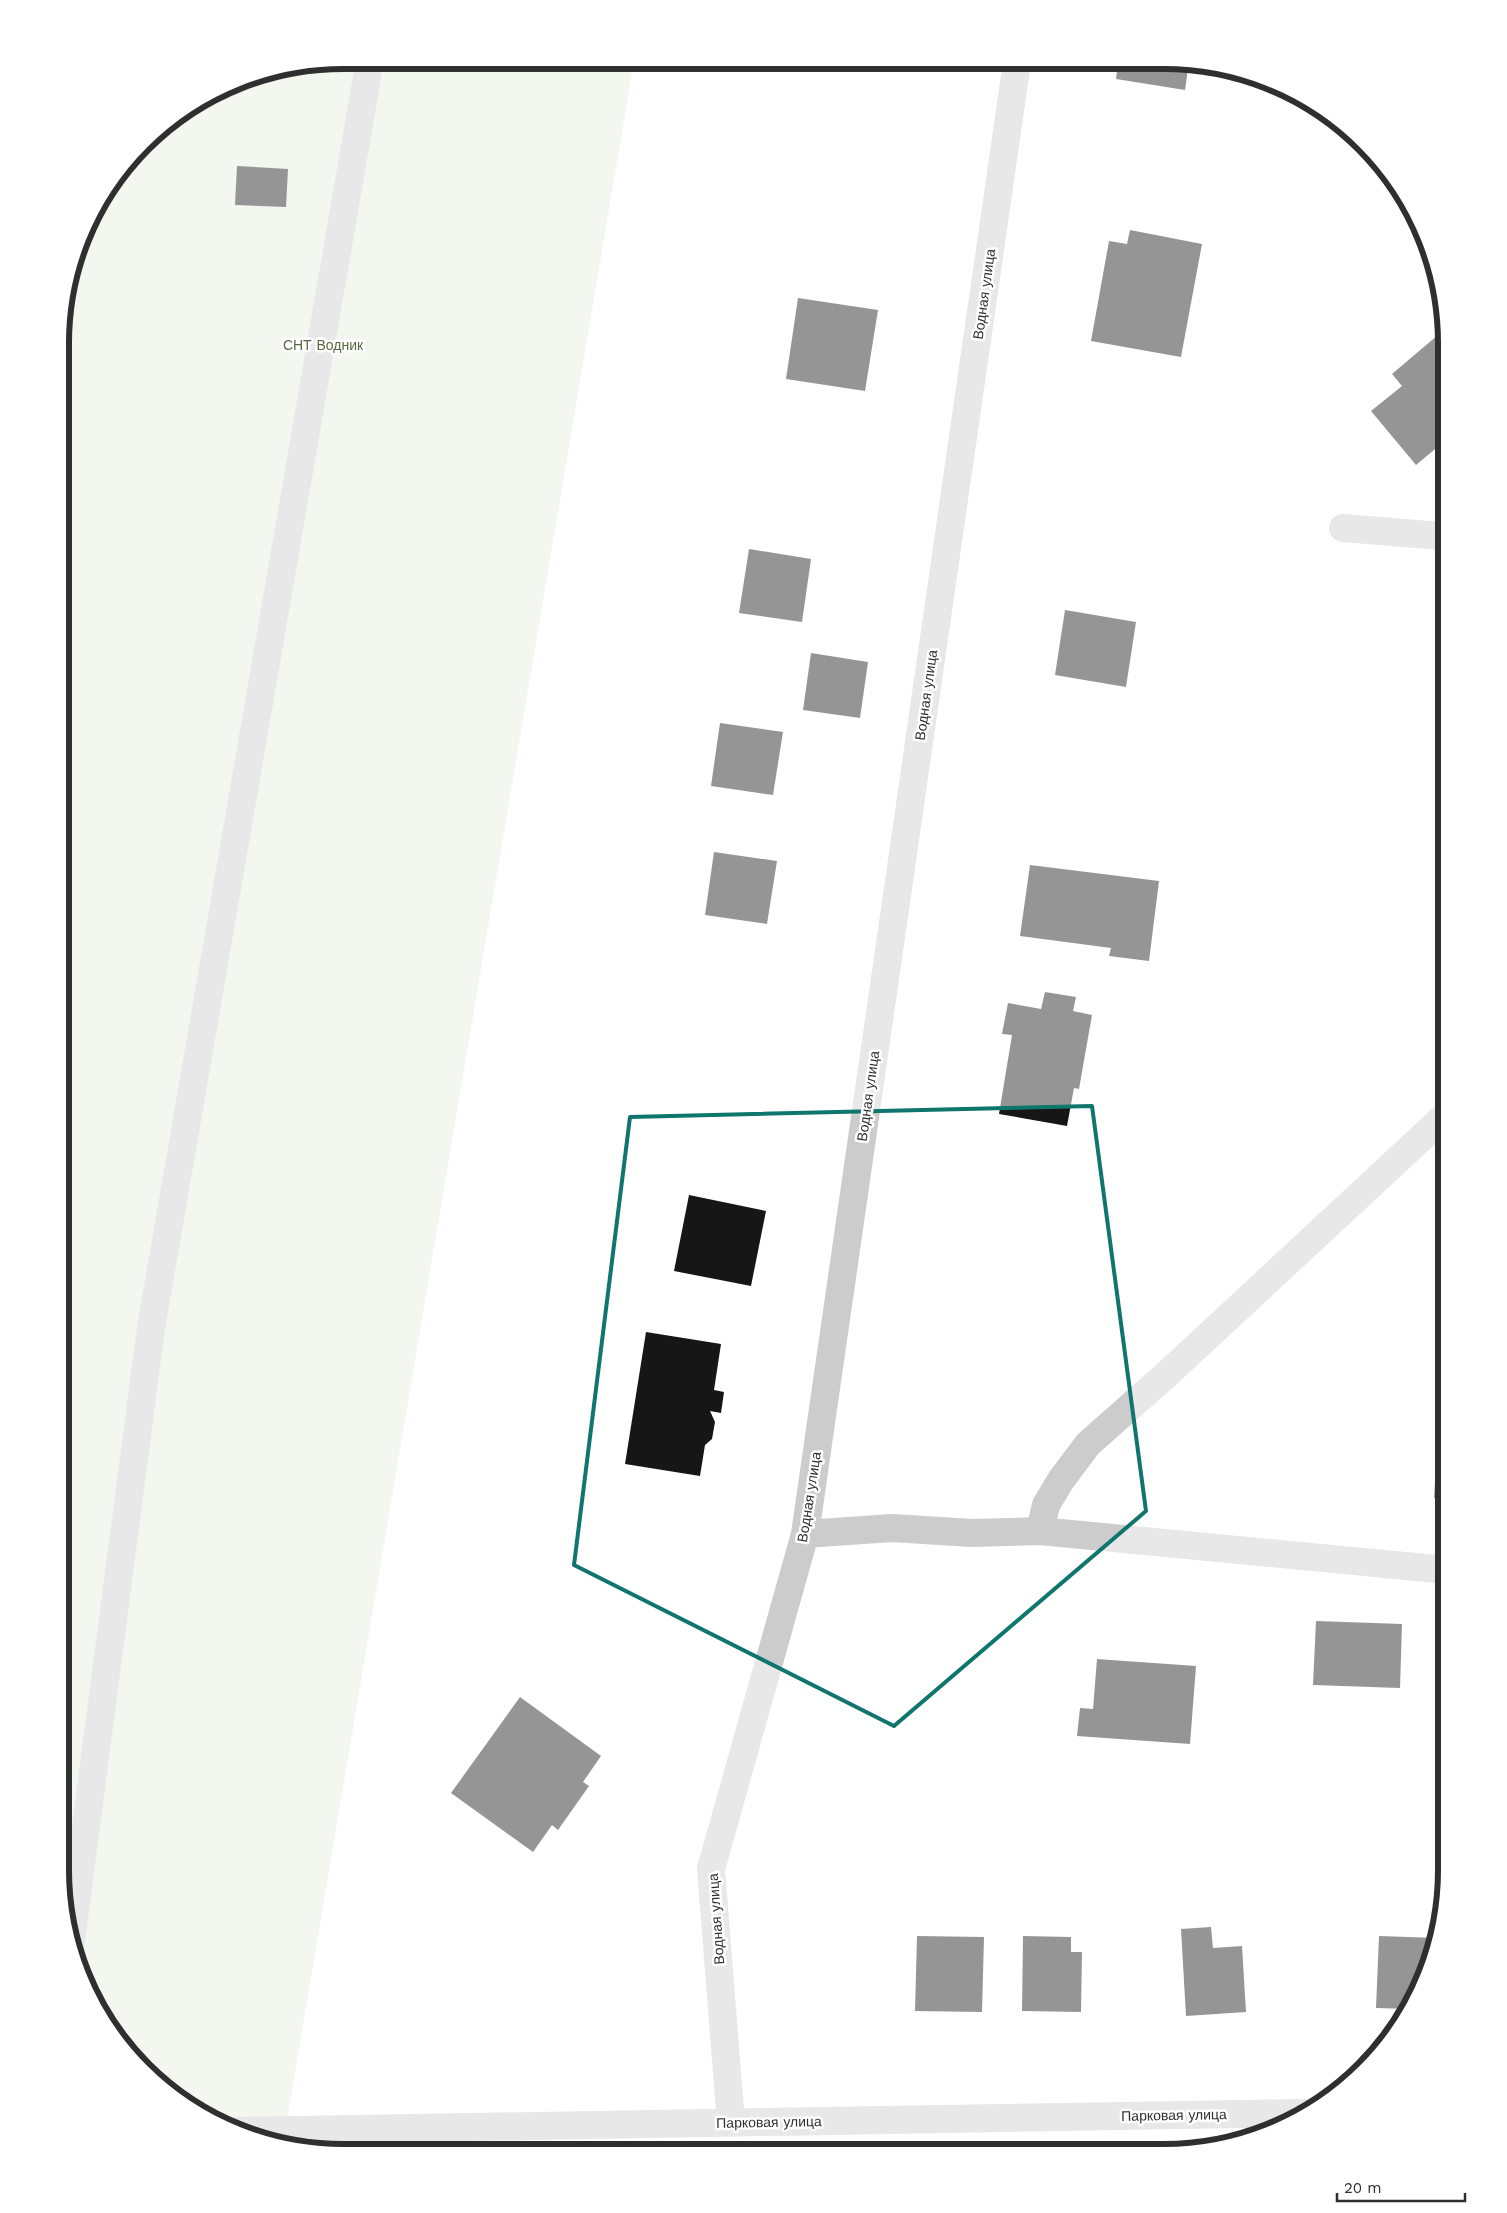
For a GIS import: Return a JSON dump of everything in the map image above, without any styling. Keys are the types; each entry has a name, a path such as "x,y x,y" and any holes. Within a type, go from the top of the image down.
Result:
{"street":[{"path":"74,1921 151,1328 368,69"},
{"name":"Водная улица","path":"731,2122 712,1869 805,1534 1016,69"},
{"path":"1343,528 1438,536"},
{"path":"1040,1531 1046,1505 1061,1480 1088,1444 1166,1375 1438,1122"},
{"path":"805,1534 892,1528 972,1533 1040,1531 1438,1569"},
{"name":"Парковая улица","path":"257,2131 1291,2113"}],"highlighted area":[{"path":"1092,1106 1146,1511 894,1726 574,1565 630,1117"}],"green space":[{"name":"СНТ Водник","path":"325,69 633,69 284,2138 255,2130 206,2108 176,2088 137,2051 115,2023 97,1991 83,1958 71,1906 69,1888 69,325 74,289 83,255 97,222 115,190 137,162 162,137 190,115 222,97 255,83 289,74"}],"building":[{"path":"1117,69 1188,70 1185,90 1116,79"},
{"path":"237,166 288,169 286,207 235,205"},
{"path":"1130,230 1202,244 1181,357 1091,341 1109,241 1127,244"},
{"path":"798,298 878,310 865,391 786,379"},
{"path":"1438,335 1438,447 1416,465 1371,411 1402,386 1392,374"},
{"path":"749,549 811,559 802,622 739,613"},
{"path":"1065,610 1136,622 1126,687 1055,675"},
{"path":"811,653 868,662 860,718 803,710"},
{"path":"720,723 783,732 773,795 711,786"},
{"path":"714,852 777,861 767,924 705,915"},
{"path":"1030,865 1159,881 1149,961 1109,956 1111,948 1020,936"},
{"path":"1045,992 1076,997 1073,1011 1092,1015 1079,1089 1074,1088 1067,1126 999,1114 1012,1035 1002,1034 1008,1003 1041,1009"},
{"path":"689,1195 766,1211 751,1286 674,1271"},
{"path":"646,1332 721,1344 714,1390 724,1392 721,1413 710,1411 715,1422 712,1439 705,1445 700,1476 625,1464"},
{"path":"1438,1432 1438,1498 1434,1498"},
{"path":"1316,1621 1402,1624 1400,1688 1313,1685"},
{"path":"1097,1659 1196,1666 1190,1744 1077,1736 1080,1708 1093,1709"},
{"path":"520,1697 601,1756 583,1782 589,1786 558,1830 552,1825 533,1852 451,1793"},
{"path":"1211,1927 1213,1948 1242,1946 1246,2012 1186,2016 1181,1929"},
{"path":"917,1936 984,1937 982,2012 915,2011"},
{"path":"1023,1936 1071,1937 1071,1952 1082,1952 1081,2012 1022,2011"},
{"path":"1379,1936 1430,1938 1424,1958 1401,2009 1376,2008"}]}
